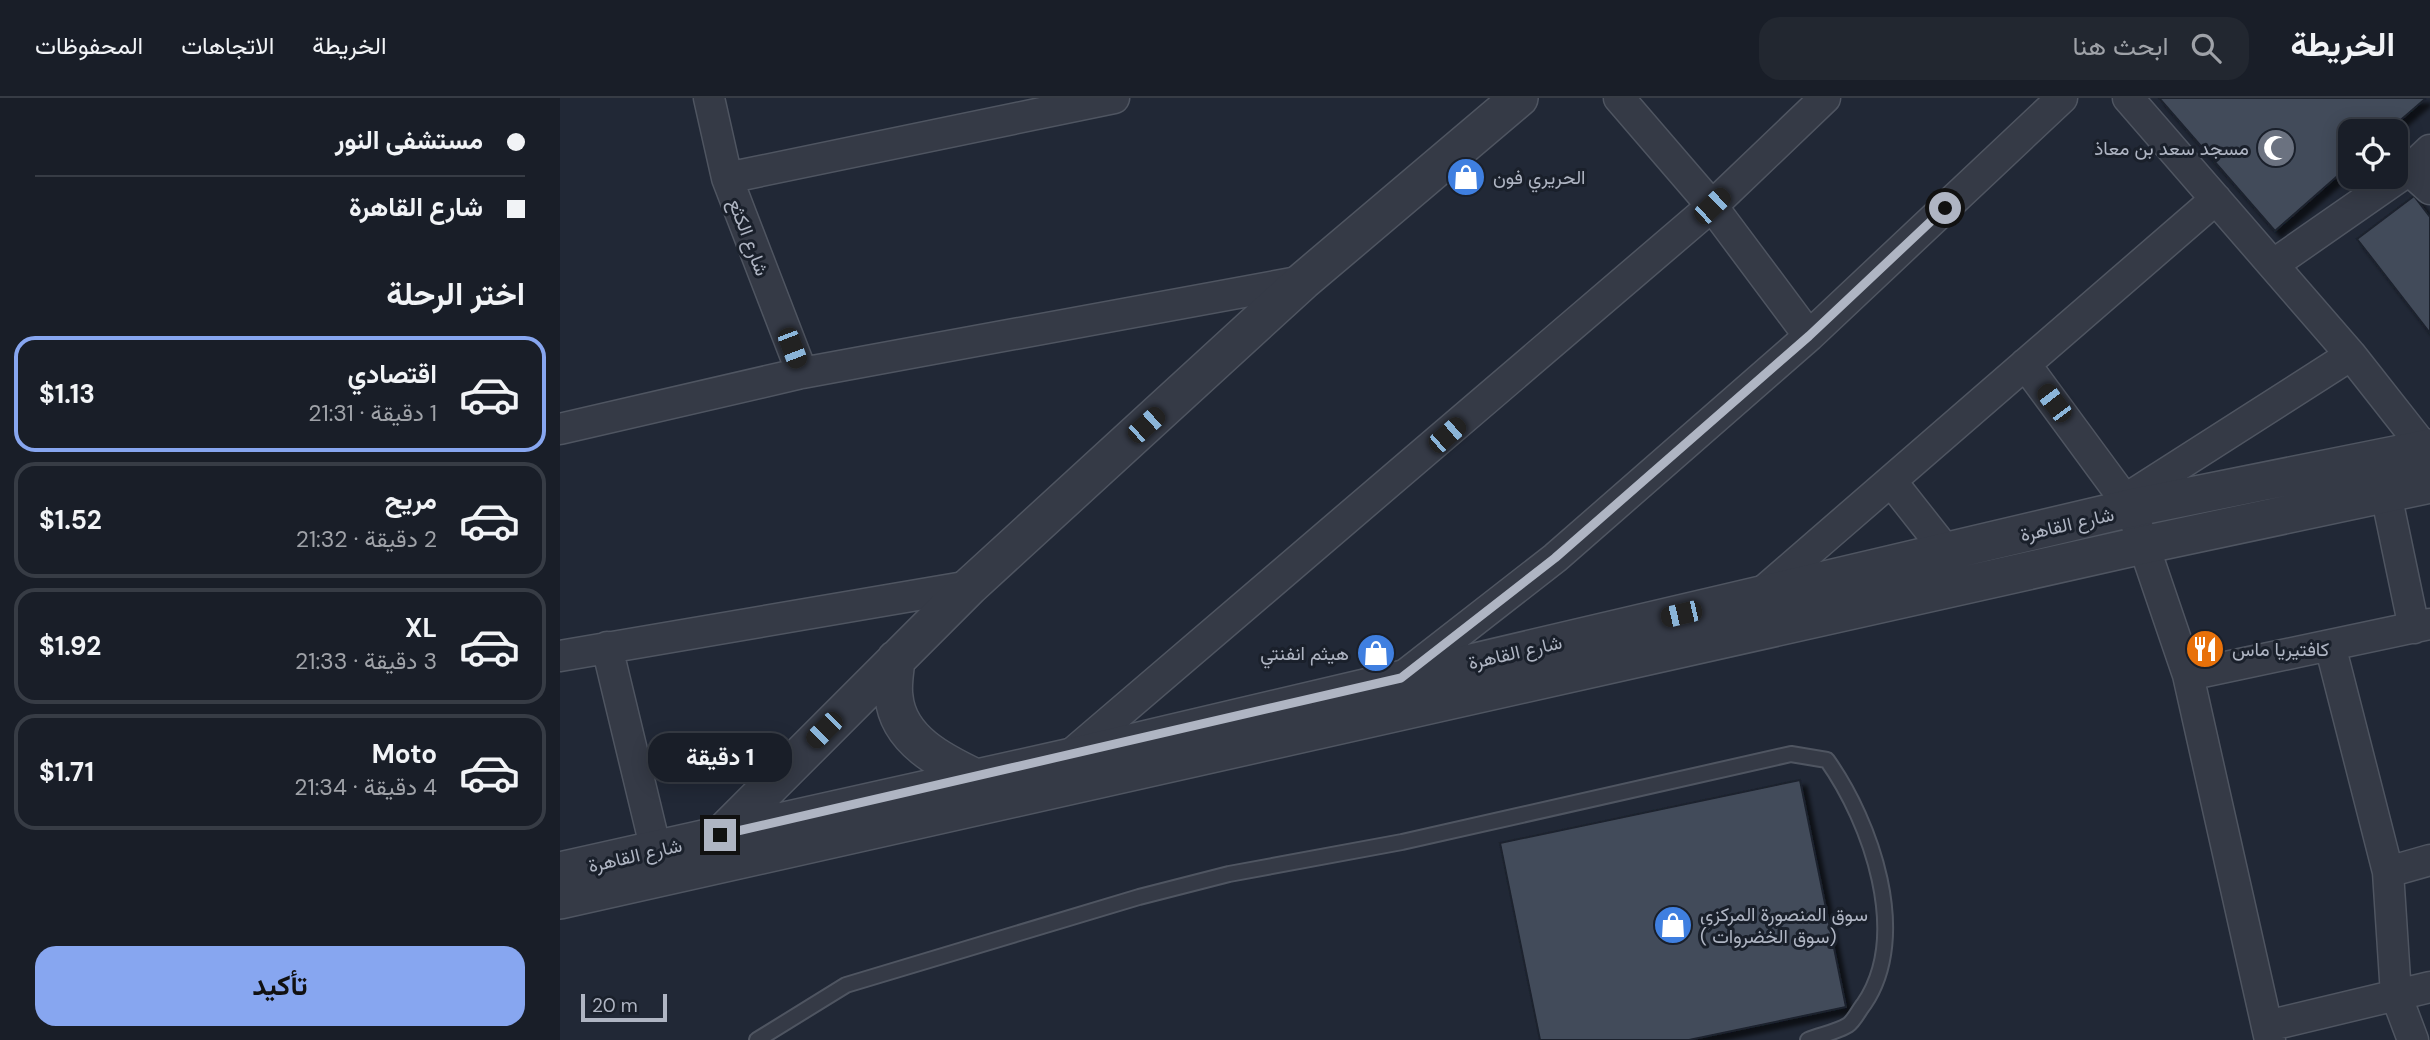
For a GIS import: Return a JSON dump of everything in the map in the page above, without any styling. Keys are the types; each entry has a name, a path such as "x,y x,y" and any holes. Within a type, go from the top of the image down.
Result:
{"street":[{"name":"شارع الكثع","path":"709,98 727,178 802,373"},
{"path":"727,178 1114,98"},
{"path":"607,647 671,866 720,835 970,586 1303,281 1519,98"},
{"path":"1619,98 1712,206 1809,336"},
{"path":"1067,758 1712,206 1825,98"},
{"path":"1401,678 1555,558 1809,336 2062,98"},
{"path":"2127,98 2351,355 2428,460"},
{"path":"2274,264 2423,170"},
{"path":"1757,596 2216,199"},
{"path":"560,429 802,373 1303,281"},
{"path":"2128,504 2351,355"},
{"path":"2025,364 2128,504 2143,545 2188,675 2268,1033 2430,987"},
{"name":"شارع القاهرة","path":"560,900 671,866 2386,494 2428,460"},
{"name":"شارع القاهرة","path":"720,835 1067,758 1947,552 2128,504 2428,460"},
{"path":"1891,481 1947,552"},
{"path":"2188,675 2422,626 2386,494"},
{"path":"560,656 970,586"},
{"path":"2330,646 2388,872 2396,995 2413,1040"},
{"path":"896,659 894,699 908,733 937,760 976,778"},
{"path":"2388,872 2430,860"},
{"name":"شارع القاهرة","path":"560,872 671,866"}],"lane":[{"path":"757,1040 846,985 1139,897 1229,874 1402,842 1791,754 1827,760 1846,786 1878,867 1886,941 1876,986 1849,1025 1808,1040"}],"building":[{"name":"مسجد سعد بن معاذ","path":"2159,98 2425,99 2402,119 2338,119 2338,176 2275,231"},
{"path":"2414,196 2430,217 2430,333 2357,239"},
{"name":"سوق المنصورة المركزي ( سوق الخضروات)","path":"1800,780 1846,1007 1689,1040 1540,1040 1500,843"}],"place":[{"name":"مسجد سعد بن معاذ","path":"2276,148"},
{"name":"الحريري فون","path":"1466,177"},
{"name":"كافتيريا ماس","path":"2205,649"},
{"name":"هيثم انفنتي","path":"1376,653"},
{"name":"سوق المنصورة المركزي ( سوق الخضروات)","path":"1673,925"}],"route":[{"path":"720,835 1067,758 1401,678 1555,558 1809,336 1945,208"}]}
